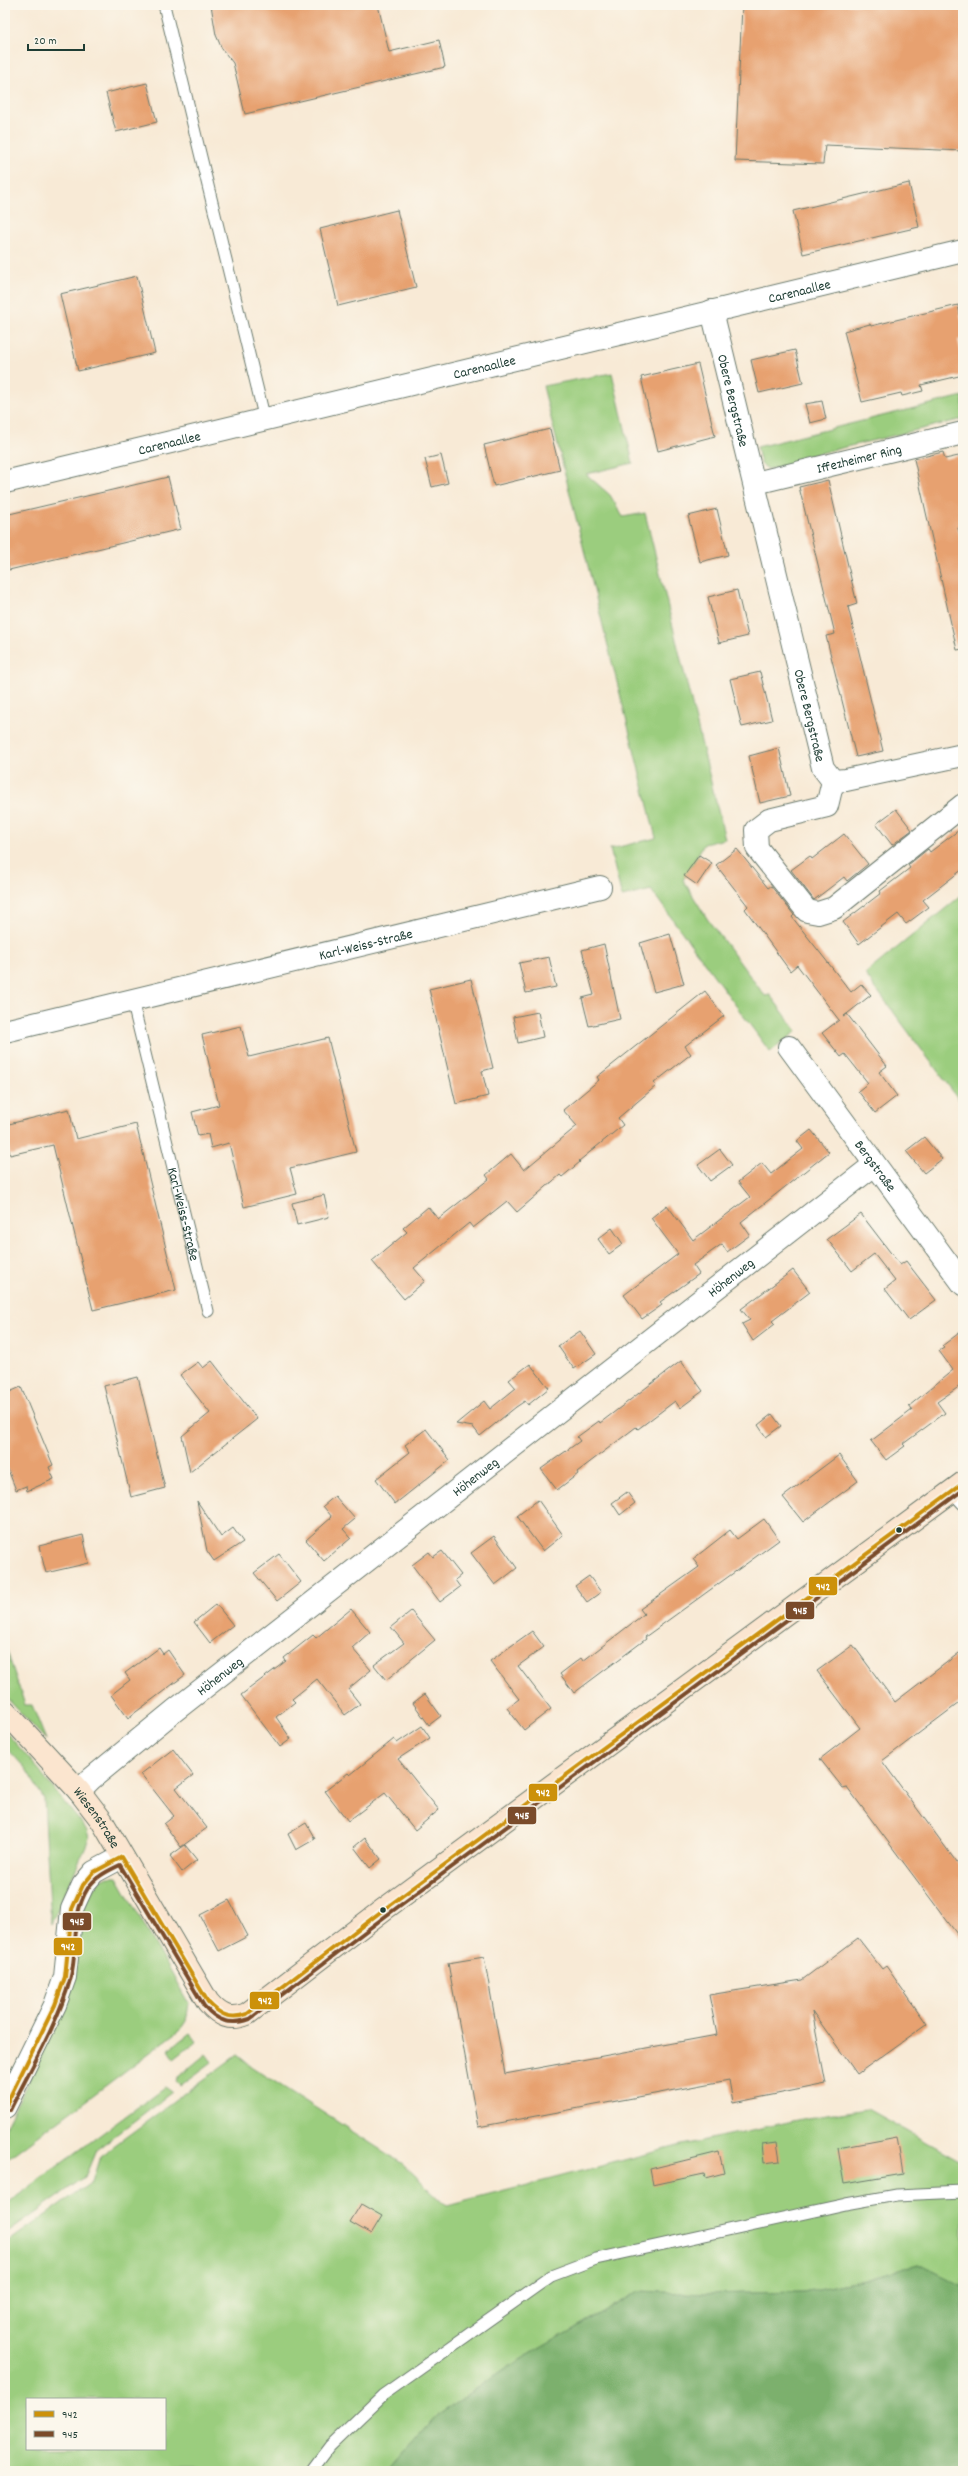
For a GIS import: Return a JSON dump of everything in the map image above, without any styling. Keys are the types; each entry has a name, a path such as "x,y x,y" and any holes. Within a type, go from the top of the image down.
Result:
{"street":[{"name":"Carenaallee","path":"6,477 265,420 963,251"},
{"name":"Obere Bergstraße","path":"712,311 823,768 833,781"},
{"name":"Iffezheimer Ring","path":"755,484 963,432"},
{"path":"963,754 846,780 833,781 827,806 768,820 756,830 757,848 807,911 818,913 834,908 963,805"},
{"name":"Karl-Weiss-Straße","path":"5,1031 600,887"},
{"name":"Bergstraße","path":"789,1047 963,1284"},
{"name":"Höhenweg","path":"79,1791 91,1779 174,1711 874,1164"},
{"name":"Wiesenstraße","path":"5,1711 79,1791 102,1821 208,2002 225,2016 237,2018 247,2014 383,1910 959,1493"},
{"path":"5,2107 55,2005 64,1977 72,1909 83,1885 94,1872 122,1857"}],"lane":[{"path":"164,5 265,420"},
{"name":"Karl-Weiss-Straße","path":"132,1000 208,1311"},
{"path":"311,2471 330,2446 383,2395 551,2276 596,2259 846,2204 896,2195 963,2192"}],"green space":[{"path":"612,373 633,463 586,474 610,495 623,517 645,513 725,839 704,844 683,880 708,920 765,996 770,995 797,1031 770,1052 651,890 622,897 610,849 656,838 543,386"},
{"path":"963,396 963,419 804,457 799,465 768,469 761,464 757,447"},
{"path":"963,894 963,1105 865,974"},
{"path":"5,1645 25,1705 32,1705 46,1740 5,1696"},
{"path":"5,1731 41,1772 87,1830 89,1838 51,1924 44,1799 26,1769 5,1746"},
{"path":"108,1877 117,1877 189,2004 186,2021 180,2030 5,2161 5,2127 30,2078 88,1894 98,1882"},
{"path":"190,2033 197,2041 174,2059 168,2050"},
{"path":"206,2054 212,2062 180,2086 176,2082 177,2078"},
{"path":"237,2055 252,2067 403,2164 447,2206 682,2145 807,2118 867,2109 963,2162 963,2286 919,2264 865,2280 803,2292 704,2294 639,2291 508,2367 437,2416 389,2471 5,2471 5,2244 92,2182 100,2156"},
{"path":"165,2087 172,2092 96,2150 85,2177 6,2233 5,2205"},
{"path":"919,2264 963,2286 963,2471 389,2471 437,2416 508,2367 639,2291 704,2294 803,2292 865,2280"}],"building":[{"path":"211,5 378,5 389,52 439,40 445,67 245,114 233,63 222,49 216,35"},
{"path":"742,5 963,5 963,151 825,145 823,164 735,161"},
{"path":"147,83 157,122 116,132 106,93"},
{"path":"909,183 919,227 803,254 793,211"},
{"path":"397,210 416,287 338,306 320,229"},
{"path":"137,276 155,353 78,371 60,294"},
{"path":"958,305 963,327 963,339 958,340 963,361 963,375 921,385 923,391 902,396 901,393 862,402 844,331"},
{"path":"795,350 803,383 759,393 751,360"},
{"path":"698,364 715,436 658,451 641,377"},
{"path":"822,401 826,419 810,423 805,404"},
{"path":"550,429 560,470 494,486 484,445"},
{"path":"943,452 945,459 963,455 963,527 958,528 963,547 963,649 957,650 914,459"},
{"path":"441,455 448,483 432,487 425,459"},
{"path":"168,477 181,529 9,570 5,551 5,515"},
{"path":"828,480 857,604 848,607 883,751 856,757 826,636 835,634 799,487"},
{"path":"717,509 728,555 700,562 688,516"},
{"path":"737,590 748,636 719,643 708,597"},
{"path":"760,672 772,720 742,727 730,679"},
{"path":"779,748 790,796 760,803 749,756"},
{"path":"896,809 912,830 892,845 876,824"},
{"path":"963,827 963,869 923,900 929,907 906,924 898,914 859,944 843,922 881,893 880,891 910,868 908,865 928,849 930,852"},
{"path":"844,834 868,864 847,881 844,877 814,900 791,870 810,856 812,859"},
{"path":"737,849 768,888 771,886 794,915 792,917 851,992 861,984 871,995 843,1017 847,1014 887,1066 879,1072 897,1096 875,1113 858,1091 868,1083 845,1054 841,1057 822,1033 839,1020 797,965 790,971 745,909 748,906 716,865"},
{"path":"699,855 712,863 697,885 684,876"},
{"path":"670,934 684,984 654,992 640,943"},
{"path":"604,944 620,1019 589,1026 582,998 594,995 582,950"},
{"path":"549,957 556,987 526,993 519,963"},
{"path":"471,979 493,1068 482,1071 488,1096 456,1104 429,989"},
{"path":"705,991 724,1016 685,1046 691,1054 654,1083 656,1086 618,1118 623,1125 562,1177 560,1175 517,1212 507,1201 473,1228 469,1223 414,1268 425,1281 404,1299 372,1261 407,1232 403,1228 428,1207 438,1219 489,1179 486,1175 511,1154 524,1170 577,1126 563,1110 599,1080 597,1077"},
{"path":"538,1012 543,1037 518,1043 513,1017"},
{"path":"241,1026 249,1057 328,1038 356,1152 290,1168 297,1194 244,1207 229,1143 211,1148 208,1134 198,1136 192,1112 219,1105 202,1035"},
{"path":"69,1109 76,1139 136,1124 176,1290 93,1310 53,1145 10,1155 5,1133 5,1125"},
{"path":"811,1130 829,1152 741,1222 750,1235 727,1252 722,1244 693,1265 699,1274 660,1302 662,1305 642,1319 624,1295 678,1254 651,1218 667,1205 693,1240 750,1197 738,1182 762,1163 771,1174 803,1149 797,1141"},
{"path":"924,1137 942,1159 924,1173 906,1151"},
{"path":"720,1149 732,1165 710,1181 698,1165"},
{"path":"324,1195 329,1217 297,1225 292,1203"},
{"path":"861,1214 900,1265 906,1261 936,1300 909,1320 885,1289 895,1281 874,1254 852,1271 827,1239"},
{"path":"612,1228 623,1244 609,1254 598,1239"},
{"path":"793,1270 810,1292 772,1321 775,1324 753,1341 742,1324 750,1320 741,1309"},
{"path":"963,1330 963,1384 937,1402 945,1413 903,1444 905,1446 886,1460 871,1441 912,1410 909,1406 953,1370 939,1351 944,1348 942,1346"},
{"path":"580,1331 596,1354 574,1369 558,1346"},
{"path":"212,1361 257,1419 190,1472 182,1436 210,1413 180,1375 198,1362 203,1368"},
{"path":"681,1361 703,1391 680,1408 675,1401 638,1429 636,1427 577,1472 578,1474 557,1490 541,1469 580,1441 577,1437 599,1421 600,1423"},
{"path":"530,1364 549,1388 528,1405 525,1401 516,1407 480,1436 473,1427 456,1424 484,1401 490,1409 516,1388 509,1380"},
{"path":"138,1377 165,1488 131,1497 104,1386"},
{"path":"21,1387 53,1465 49,1467 54,1479 27,1491 26,1486 16,1490 5,1462 5,1394"},
{"path":"772,1414 781,1426 766,1437 758,1425"},
{"path":"426,1429 450,1460 395,1504 376,1479 410,1452 405,1445"},
{"path":"839,1455 858,1481 803,1522 783,1497"},
{"path":"627,1492 635,1503 620,1515 612,1503"},
{"path":"335,1496 355,1519 343,1529 351,1538 324,1561 306,1540 332,1517 323,1506"},
{"path":"538,1500 563,1535 543,1551 517,1516"},
{"path":"197,1501 221,1537 233,1528 243,1542 214,1561 207,1551"},
{"path":"764,1519 779,1540 645,1637 646,1639 574,1693 560,1674 581,1658 583,1661 644,1614 640,1609 699,1567 693,1559 730,1530 737,1539"},
{"path":"83,1535 89,1563 46,1573 39,1546"},
{"path":"494,1536 517,1568 495,1585 471,1553"},
{"path":"442,1551 461,1575 455,1580 460,1587 440,1602 412,1565 429,1552 433,1557"},
{"path":"279,1554 301,1582 277,1601 254,1573"},
{"path":"589,1576 601,1592 587,1602 575,1586"},
{"path":"216,1604 233,1625 210,1643 194,1622"},
{"path":"351,1609 370,1632 352,1648 371,1670 348,1689 360,1704 345,1715 317,1679 292,1699 295,1702 276,1717 291,1739 280,1747 241,1695 286,1661 284,1658 313,1635 316,1638"},
{"path":"411,1611 435,1640 386,1680 374,1665 404,1643 391,1627"},
{"path":"532,1631 544,1647 518,1666 551,1709 524,1730 507,1708 519,1699 490,1661"},
{"path":"853,1645 895,1702 963,1650 963,1700 882,1761 963,1871 963,1942 847,1787 843,1788 820,1759 860,1728 817,1671"},
{"path":"159,1648 163,1654 168,1650 185,1675 128,1718 111,1695 130,1680 125,1673"},
{"path":"425,1694 441,1716 429,1725 413,1703"},
{"path":"422,1726 430,1738 398,1759 439,1810 415,1830 385,1793 348,1821 325,1791 348,1773 350,1775 394,1739 397,1743"},
{"path":"173,1749 193,1775 176,1788 207,1828 181,1847 164,1824 174,1816 141,1774"},
{"path":"306,1823 315,1839 296,1850 288,1834"},
{"path":"365,1838 381,1859 370,1868 354,1847"},
{"path":"185,1845 197,1860 182,1872 170,1856"},
{"path":"229,1900 248,1936 219,1951 200,1915"},
{"path":"858,1938 882,1969 886,1966 927,2024 857,2074 812,2011 826,2084 733,2103 729,2080 478,2127 448,1963 484,1957 505,2074 717,2035 709,1995 802,1980"},
{"path":"897,2137 903,2174 844,2184 838,2148"},
{"path":"777,2142 780,2161 764,2163 762,2144"},
{"path":"719,2152 724,2173 705,2178 704,2174 653,2185 650,2169"},
{"path":"361,2204 382,2216 371,2234 350,2222"}],"transit line":[{"name":"942","path":"5,2107 55,2005 65,1977 72,1909 83,1885 94,1872 122,1857 208,2002 221,2013 226,2015 241,2016 247,2014 383,1910 963,1483"},
{"name":"945","path":"10,2110 43,2046 65,1997 73,1968 77,1921 82,1899 91,1884 102,1874 120,1865 204,2006 209,2011 224,2021 236,2022 250,2019 387,1915 963,1490"}]}
